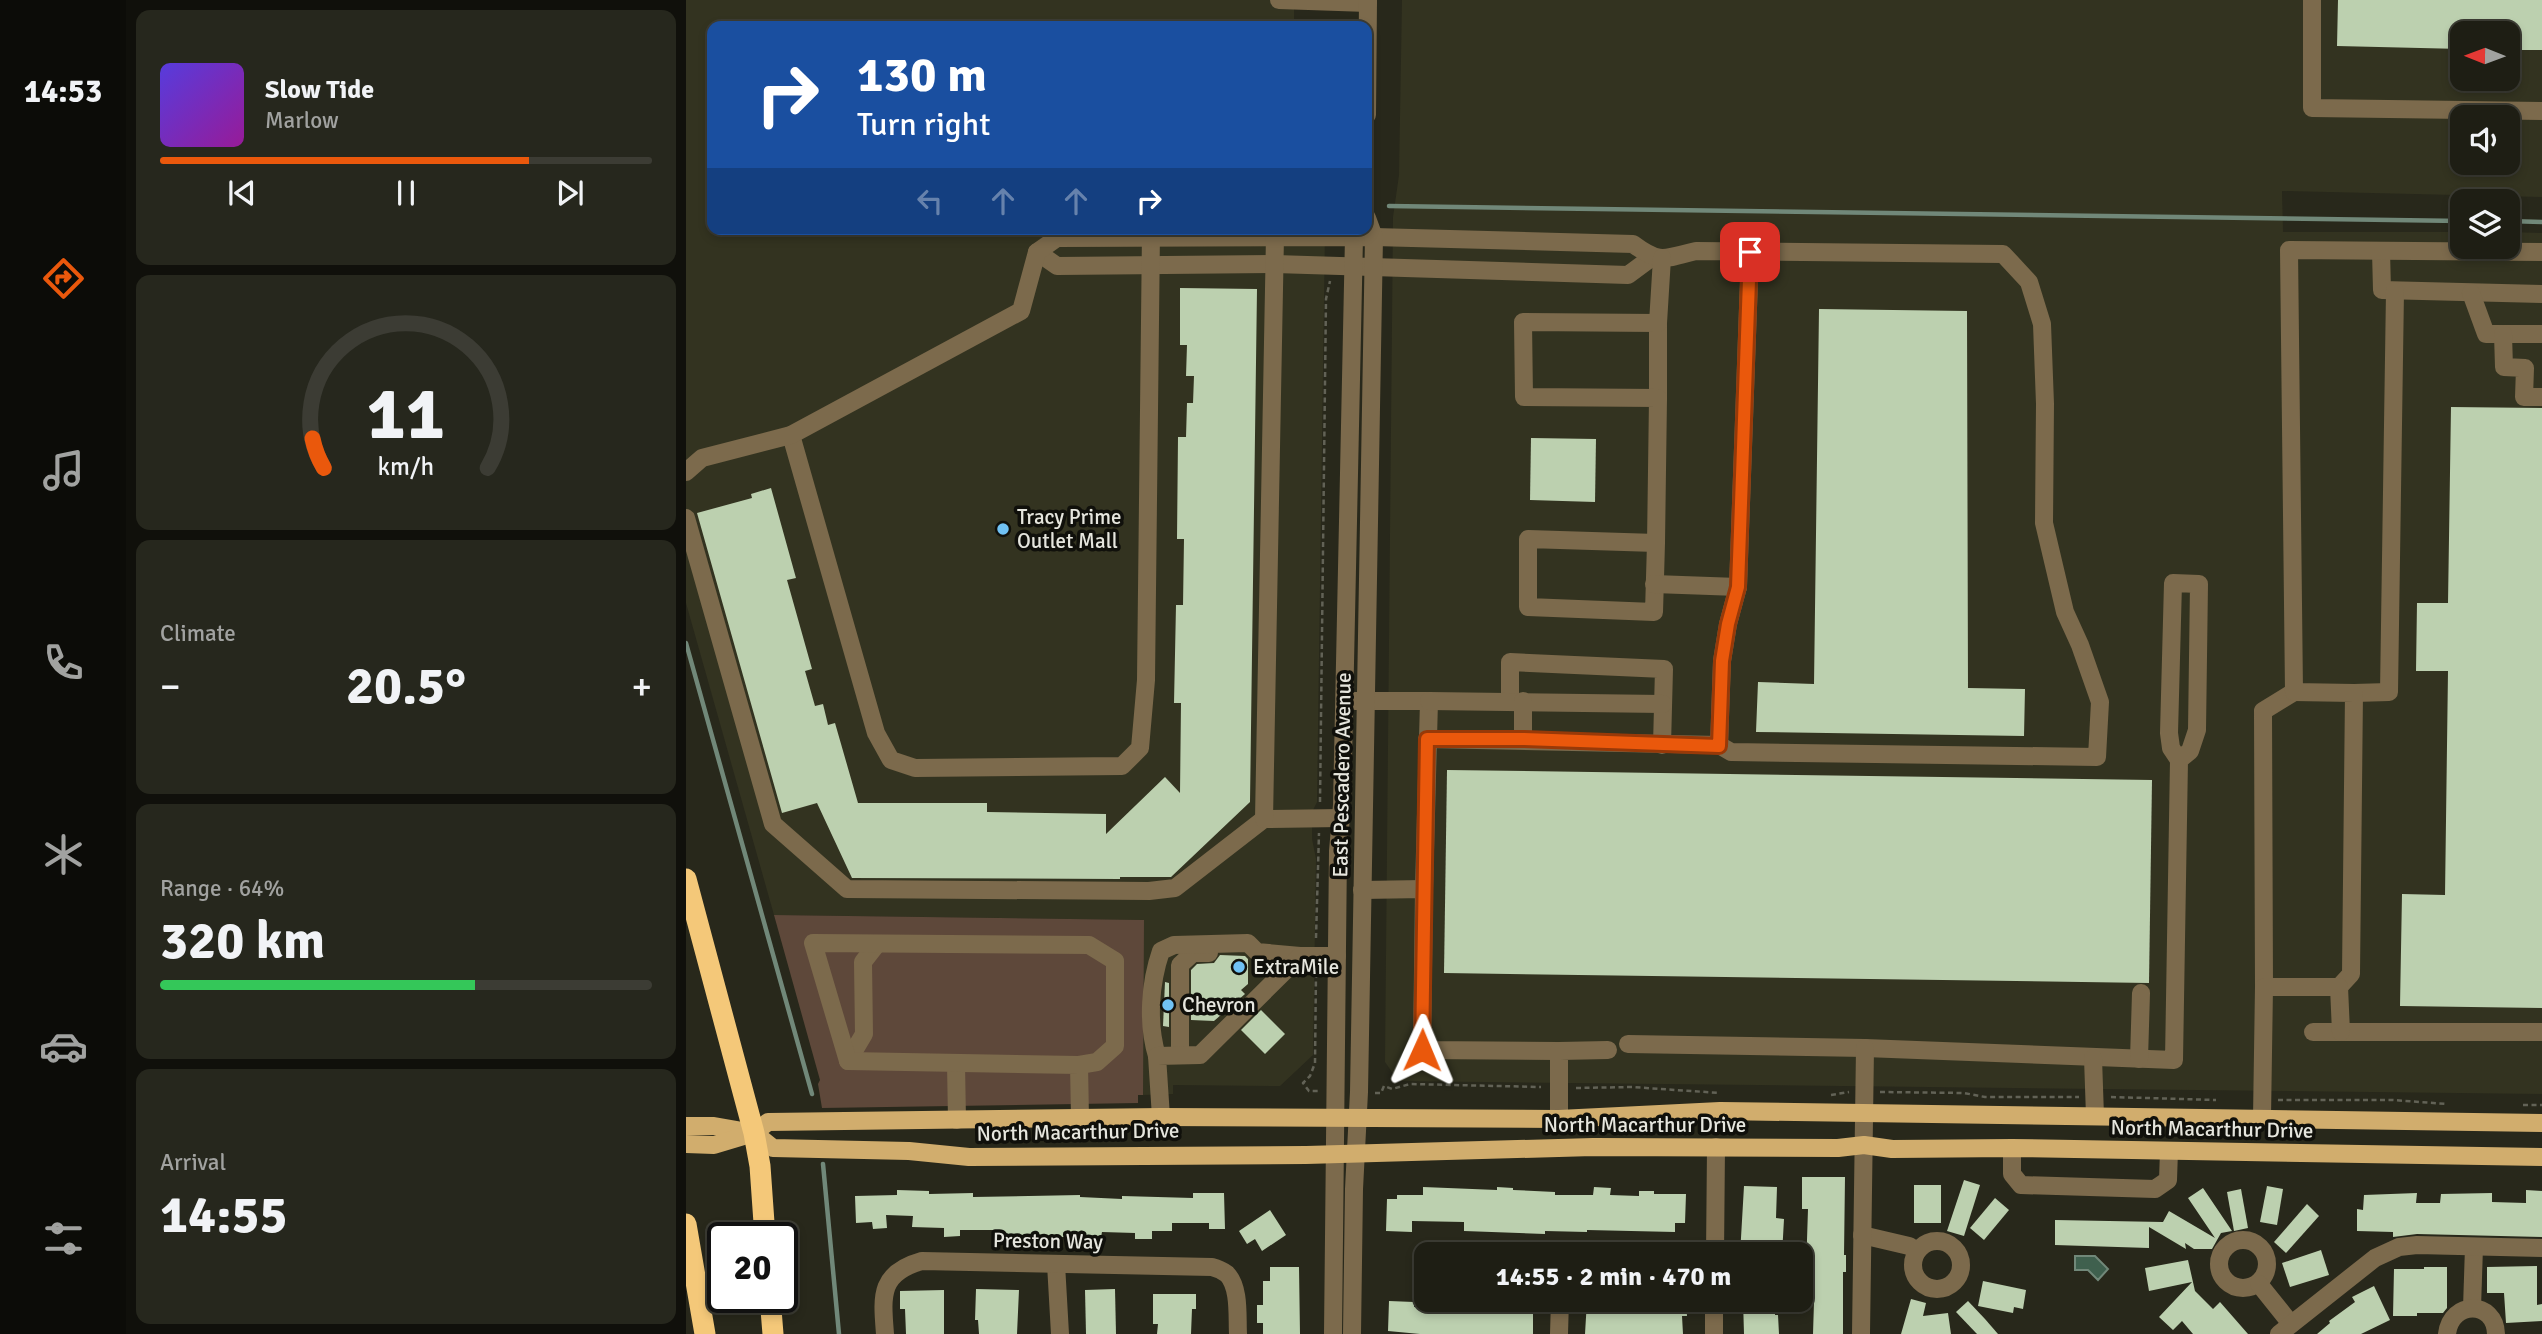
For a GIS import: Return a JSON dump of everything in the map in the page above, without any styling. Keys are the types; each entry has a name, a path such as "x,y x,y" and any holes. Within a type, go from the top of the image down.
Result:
{"highway":[{"path":"686,879 754,1133 760,1166 764,1222"},
{"path":"686,1224 705,1334"},
{"path":"771,1313 772,1334"}],"main road":[{"name":"North Macarthur Drive","path":"686,1144 713,1145 754,1133 768,1122 1161,1117 1559,1119 1720,1111 2095,1116 2262,1110 2542,1123"},
{"name":"North Macarthur Drive","path":"686,1126 714,1126 754,1133 772,1148 895,1151 969,1157 1333,1154 1593,1147 1838,1148 1864,1145 1892,1149 2012,1148 2542,1157"}],"street":[{"path":"1279,0 1368,1 1368,21"},
{"path":"2312,0 2312,108 2542,111"},
{"path":"1372,234 1633,244 1657,258"},
{"path":"686,472 702,458 791,435 1021,311 1037,252 1057,237 1120,235"},
{"path":"791,435 876,733 891,760 915,768 1122,766 1140,748 1146,680 1151,235"},
{"path":"1213,235 1318,235"},
{"name":"East Pescadero Avenue","path":"1333,1334 1338,851 1354,268 1362,235"},
{"name":"East Pescadero Avenue","path":"1352,1334 1374,268 1362,235"},
{"path":"1265,819 1275,236"},
{"path":"1573,272 1574,243"},
{"path":"2294,692 2289,250 2542,252"},
{"path":"1037,252 1057,266 1275,264 1628,275 1657,258 1696,251 2003,254 2029,282 2042,324 2045,404 2044,523 2065,611 2100,702 2097,757 1731,752 1719,746 1524,739 1427,739"},
{"path":"2381,251 2382,290 2542,294"},
{"path":"1719,746 1722,661 1738,587 1750,252"},
{"path":"1656,542 1528,539 1528,607 1654,612 1656,542 1658,398 1657,258"},
{"path":"2262,1110 2263,711 2294,692 2389,692 2395,291"},
{"path":"2471,293 2486,334 2542,334"},
{"path":"1658,323 1523,322 1524,397 1658,398"},
{"path":"2503,334 2504,367 2525,368 2524,397 2542,397"},
{"path":"686,518 773,824 847,889 1149,891 1175,888 1265,819 1341,818"},
{"path":"1628,1044 1865,1048 2174,1060 2179,760 2171,748 2169,733 2173,583 2199,584 2197,730 2190,751 2179,760"},
{"path":"1654,584 1738,587"},
{"path":"1524,739 1510,662 1664,669 1662,745"},
{"path":"2264,987 2339,986 2351,974 2354,693"},
{"path":"1344,701 1663,704"},
{"path":"1429,701 1422,1050 1608,1050"},
{"path":"1362,890 1424,889"},
{"path":"813,943 1088,945 1115,961 1115,1046 1097,1062 1079,1065 848,1061 813,943"},
{"path":"1168,1055 1168,958 1174,945 1248,943 1258,952"},
{"path":"848,1061 864,1034 863,962 877,944"},
{"path":"1161,1117 1180,965 1193,953 1258,952 1337,956"},
{"path":"1168,1055 1200,1055 1308,956"},
{"path":"2339,986 2341,1032"},
{"path":"2139,1059 2141,993"},
{"path":"2313,1032 2542,1032"},
{"path":"1861,1334 1865,1048"},
{"path":"1559,1051 1559,1119"},
{"path":"2094,1058 2095,1116"},
{"path":"956,1064 957,1120"},
{"path":"1079,1065 1080,1118"},
{"path":"1715,1242 1716,1147"},
{"path":"2012,1148 2012,1174 2021,1185 2155,1189 2168,1180 2169,1152"},
{"path":"1862,1235 1909,1246 1917,1251"},
{"path":"2259,1284 2285,1329 2375,1258 2399,1247 2417,1245 2542,1248"},
{"path":"2472,1308 2474,1247"},
{"name":"Preston Way","path":"885,1334 883,1307 888,1279 905,1266 922,1261 1212,1266 1226,1273 1233,1287 1238,1334"},
{"path":"1056,1264 1060,1334"},
{"path":"2447,1334 2448,1323 2458,1312 2472,1308 2491,1317 2496,1334"},
{"path":"1559,1334 1560,1312"},
{"path":"1714,1312 1714,1334"}],"path":[{"path":"1310,1091 1303,1083 1310,1076 1315,1063 1308,956 1319,818 1326,299 1329,287"},
{"path":"1381,1093 1384,1086 1392,1089 1410,1084 1632,1087 1723,1093"},
{"path":"1819,1095 1964,1093 1985,1097 2154,1097 2223,1101"},
{"path":"2262,1110 2393,1100 2451,1104"},
{"path":"2516,1105 2542,1105"}],"shaded area":[{"name":"Tracy Prime Outlet Mall","path":"686,0 1294,0 1294,21 707,21 707,235 1325,235 1317,802 1312,812 1312,839 1316,859 1313,1055 1280,1086 1173,1085 1173,1094 1143,1095 1143,920 774,915 686,603"},
{"path":"1402,0 2542,0 2542,197 2520,196 2520,189 2450,189 2450,195 2282,191 2283,232 2450,232 2450,259 2520,259 2520,232 2542,233 2542,1094 1398,1081 1385,1062 1393,217 1399,175"},
{"path":"774,915 1144,920 1143,1095 1138,1095 1138,1103 822,1108 818,1084 820,1080"},
{"path":"2075,1256 2095,1256 2108,1269 2098,1280 2088,1270 2075,1270"}],"building":[{"path":"2338,0 2542,0 2542,50 2520,50 2520,21 2450,21 2450,49 2337,46"},
{"path":"1180,288 1257,289 1250,802 1171,877 852,878 817,803 782,813 697,513 752,498 751,494 771,488 796,578 787,580 812,669 805,671 815,706 823,704 828,725 835,723 858,803 987,803 987,812 1106,814 1106,834 1165,777 1180,793 1181,703 1174,703 1176,605 1183,605 1184,539 1177,539 1178,437 1186,437 1187,403 1193,403 1194,376 1186,376 1187,345 1180,345"},
{"path":"1819,309 1967,311 1968,688 2025,689 2024,736 1756,732 1758,682 1814,684"},
{"path":"2451,407 2542,408 2542,1008 2400,1006 2402,894 2445,895 2448,671 2416,671 2417,603 2448,603"},
{"path":"1531,438 1596,439 1595,502 1530,500"},
{"path":"1447,770 2152,780 2149,983 1444,973"},
{"path":"1220,955 1245,956 1248,959 1248,984 1241,990 1245,994 1214,1021 1191,1020 1191,970 1197,964 1214,963"},
{"path":"1165,982 1169,983 1169,1027 1163,1026"},
{"path":"1261,1010 1285,1034 1265,1054 1241,1030"},
{"path":"1802,1177 1845,1177 1846,1272 1843,1272 1843,1334 1813,1334 1813,1242 1807,1242 1808,1209 1802,1209"},
{"path":"1964,1180 1980,1185 1964,1236 1947,1231"},
{"path":"1914,1185 1941,1185 1941,1223 1914,1223"},
{"path":"1744,1186 1777,1187 1776,1218 1784,1219 1783,1242 1741,1242"},
{"path":"2267,1186 2283,1189 2277,1225 2260,1222"},
{"path":"1423,1187 1497,1190 1497,1187 1555,1192 1555,1195 1593,1195 1594,1187 1611,1188 1610,1195 1639,1196 1639,1191 1686,1194 1685,1223 1675,1223 1675,1232 1587,1230 1545,1231 1545,1234 1464,1231 1464,1222 1412,1221 1412,1232 1386,1231 1387,1199 1397,1199 1397,1195 1423,1195"},
{"path":"2203,1188 2232,1231 2221,1233 2212,1249 2194,1249 2185,1243 2186,1249 2149,1227 2149,1248 2055,1245 2055,1220 2163,1222 2169,1211 2215,1238 2188,1198"},
{"path":"2241,1189 2248,1228 2234,1231 2227,1192"},
{"path":"897,1190 929,1191 929,1194 973,1193 973,1197 1080,1195 1122,1199 1122,1196 1193,1198 1193,1193 1224,1193 1225,1229 1209,1229 1209,1223 1172,1223 1172,1231 1152,1231 1152,1239 1135,1239 1135,1233 1102,1232 1101,1237 995,1236 995,1230 960,1230 960,1236 944,1237 944,1228 912,1227 913,1216 886,1215 887,1228 873,1229 872,1222 856,1223 855,1196 897,1195"},
{"path":"2526,1190 2542,1191 2542,1237 2417,1234 2393,1237 2393,1232 2357,1231 2357,1209 2363,1210 2364,1195 2417,1193 2416,1203 2440,1203 2441,1194 2492,1193 2492,1202 2526,1203"},
{"path":"1995,1198 2009,1210 1984,1240 1970,1228"},
{"path":"2307,1204 2319,1216 2286,1253 2274,1242"},
{"path":"1270,1210 1286,1235 1262,1251 1255,1239 1247,1244 1239,1231"},
{"path":"2321,1250 2329,1275 2290,1287 2282,1263"},
{"path":"2188,1260 2195,1291 2213,1309 2220,1302 2248,1334 2193,1334 2182,1321 2173,1330 2159,1317 2192,1282 2149,1291 2145,1268"},
{"path":"2537,1266 2537,1305 2542,1304 2542,1321 2506,1323 2504,1293 2487,1293 2487,1267"},
{"path":"1270,1267 1299,1267 1300,1334 1263,1334 1263,1323 1257,1323 1257,1305 1263,1305 1263,1281 1270,1281"},
{"path":"2447,1267 2447,1308 2443,1313 2393,1316 2394,1269"},
{"path":"1983,1281 2026,1290 2023,1309 2014,1307 2013,1313 1978,1306"},
{"path":"2374,1286 2390,1320 2361,1334 2317,1334 2329,1321 2355,1302 2352,1297"},
{"path":"976,1289 1019,1290 1017,1334 979,1334 978,1320 975,1320"},
{"path":"1115,1289 1116,1334 1086,1334 1085,1290"},
{"path":"944,1290 944,1334 906,1334 905,1309 900,1309 900,1291"},
{"path":"1153,1294 1196,1294 1196,1309 1192,1309 1191,1334 1157,1334 1158,1324 1153,1324"},
{"path":"1911,1299 1926,1303 1923,1316 1948,1313 1951,1334 1901,1334"},
{"path":"1389,1301 1414,1302 1414,1312 1533,1312 1533,1334 1420,1334 1388,1331"},
{"path":"1968,1301 1998,1334 1977,1334 1956,1312"},
{"path":"1586,1312 1687,1312 1687,1316 1682,1316 1683,1334 1585,1334"},
{"path":"1743,1312 1775,1312 1775,1315 1778,1315 1779,1334 1744,1334"}],"waterway":[{"path":"1389,206 2450,221"},
{"path":"2520,221 2542,222"},
{"path":"686,643 812,1094"},
{"path":"823,1164 839,1334"}],"place":[{"name":"Tracy Prime Outlet Mall","path":"1003,529"},
{"name":"ExtraMile","path":"1239,967"},
{"name":"Chevron","path":"1168,1005"}],"route":[{"path":"1422,1050 1427,739 1524,739 1719,746 1722,661 1738,587 1750,252"}]}
